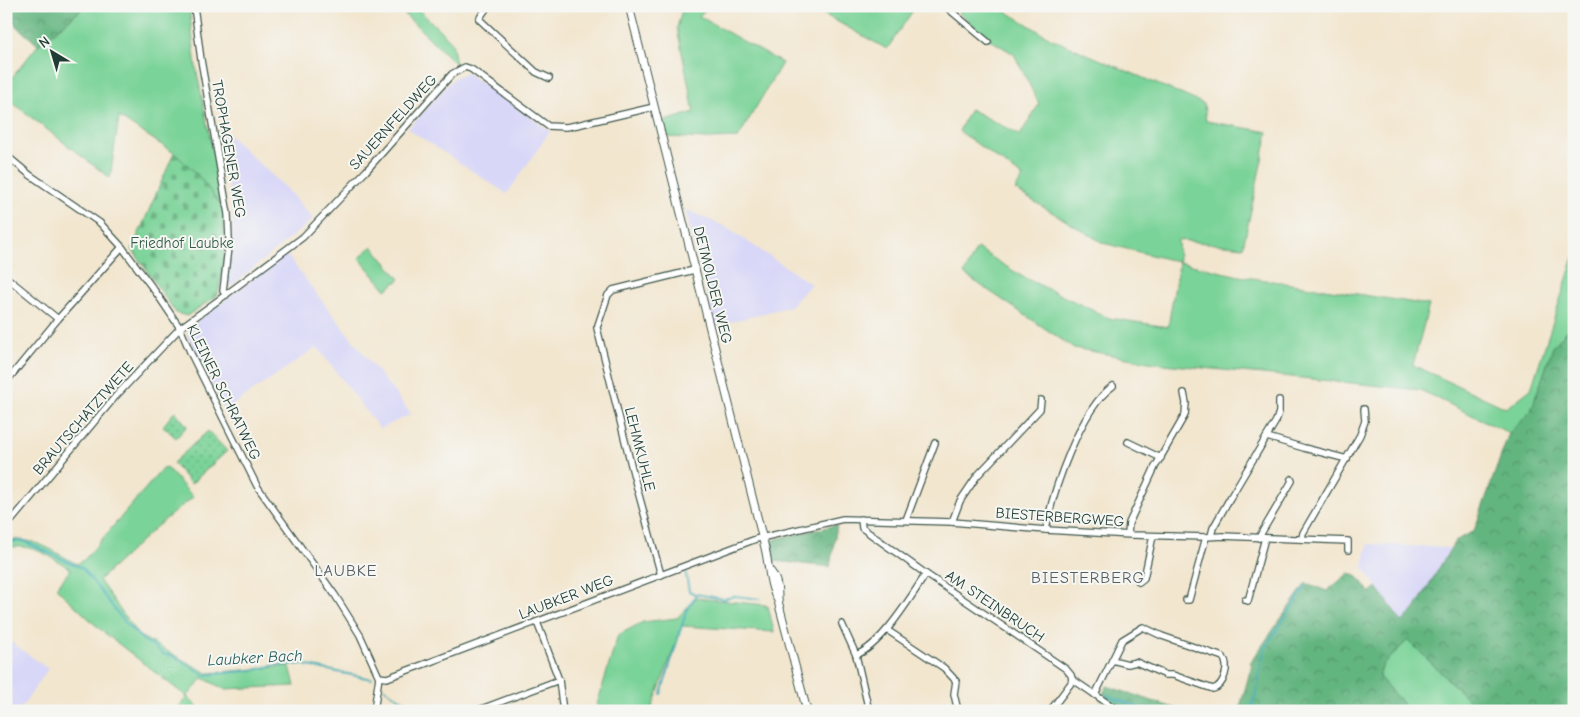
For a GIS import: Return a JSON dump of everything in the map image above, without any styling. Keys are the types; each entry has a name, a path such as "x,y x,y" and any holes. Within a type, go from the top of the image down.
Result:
{"street":[{"name":"TROPHAGENER WEG","path":"194,6 201,60 228,214 229,239 223,291 226,295"},
{"path":"488,6 479,19 536,72 549,78"},
{"name":"DETMOLDER WEG","path":"629,6 770,571 775,578 778,589 778,600 807,711"},
{"path":"945,6 988,42"},
{"name":"SAUERNFELDWEG","path":"180,328 303,237 366,171 452,74 465,68 472,69 548,126 566,127 578,125 654,107"},
{"name":"KLEINER SCHRATWEG","path":"6,155 30,175 100,222 122,247 157,294 180,328 191,354 257,486 335,595 360,635 379,676"},
{"path":"6,382 58,319 122,247"},
{"name":"LEHMKUHLE","path":"661,575 634,477 597,327 608,295 613,290 694,270"},
{"path":"6,277 58,319"},
{"name":"BRAUTSCHATZTWETE","path":"6,524 12,520 116,397 180,328"},
{"path":"1046,530 1055,493 1084,424 1097,401 1113,386"},
{"path":"1128,534 1129,523 1161,458 1185,415 1186,403 1184,392"},
{"path":"952,522 960,501 977,476 1040,409 1041,400"},
{"path":"1186,600 1189,600 1208,537 1277,418 1279,400"},
{"path":"1302,538 1303,533 1364,428 1364,409"},
{"path":"1267,437 1347,459"},
{"path":"1128,442 1161,458"},
{"path":"906,520 935,443"},
{"path":"1246,600 1248,601 1262,532 1292,481 1291,479"},
{"name":"BIESTERBERGWEG","path":"762,537 843,519 861,519 952,522 1152,536 1302,538 1348,541 1348,550"},
{"name":"AM STEINBRUCH","path":"861,519 862,528 1066,669 1072,675 1072,679 1119,711"},
{"path":"1140,582 1144,578 1152,536"},
{"name":"LAUBKER WEG","path":"379,676 387,678 762,537"},
{"path":"856,655 866,651 887,630 926,574"},
{"path":"537,622 559,680 563,711"},
{"path":"842,624 856,655 869,711"},
{"path":"1095,695 1112,660 1122,640 1143,627 1162,636 1223,657 1226,660 1226,665 1223,683 1218,688 1213,689 1173,675 1166,675 1136,662 1128,664 1112,660"},
{"path":"887,630 944,668 956,681 954,694 958,711"},
{"path":"374,711 379,676"},
{"path":"1050,711 1072,679"},
{"path":"473,709 559,680"}],"shaded area":[{"path":"467,73 550,131 507,194 408,129 455,77"},
{"path":"219,126 287,189 313,219 229,288 226,284 233,213"},
{"path":"685,209 724,226 811,284 791,306 715,326"},
{"path":"286,254 411,414 380,429 317,347 225,410 187,335 189,327"},
{"path":"1368,544 1451,548 1415,609 1402,622 1363,567"},
{"path":"6,638 48,669 19,711 6,711"}],"green space":[{"path":"6,6 82,6 81,10 38,45 6,17"},
{"path":"82,6 189,6 196,67 224,209 196,173 174,153 119,117 110,178 6,98 6,85 38,45 81,10"},
{"path":"396,6 415,6 452,42 456,64"},
{"path":"683,6 710,6 699,16 782,63 738,138 666,137 662,122 694,112 677,28"},
{"path":"809,6 916,6 887,49"},
{"path":"959,6 997,6 1052,39 1204,104 1206,121 1268,132 1243,247 1178,240 1179,262 1103,243 1015,190 1023,177 959,131 970,109 1020,135 1039,104 1014,54 987,38 958,12"},
{"name":"Friedhof Laubke","path":"174,153 196,173 224,209 224,259 218,295 187,316 176,313 132,249"},
{"path":"372,246 400,279 386,290 359,258"},
{"path":"977,248 1023,277 1109,318 1168,327 1179,262 1239,276 1429,305 1413,365 1506,408 1531,389 1574,257 1574,313 1570,327 1553,347 1531,411 1509,433 1420,390 1154,363 1074,348 964,274"},
{"path":"1574,313 1574,435 1571,435 1574,437 1574,711 1472,711 1476,707 1408,640 1383,664 1379,677 1409,711 1239,711 1252,664 1250,663 1306,583 1327,591 1349,573 1358,577 1370,593 1377,587 1402,622 1415,609 1455,541 1474,531 1509,433 1531,411 1553,347 1570,327"},
{"path":"175,411 187,426 176,438 163,426"},
{"path":"208,431 227,451 191,484 173,463"},
{"path":"163,468 168,469 193,497 156,527 99,580 138,635 207,673 290,666 295,686 224,689 203,678 187,697 102,631 56,588 71,569 48,555 33,549 24,547 6,548 6,537 8,540 28,541 44,546 77,564 85,559"},
{"path":"837,525 830,567 774,561 770,542"},
{"path":"696,598 766,605 766,607 768,606 774,632 682,626 651,711 595,711 618,635 643,622 677,618"},
{"path":"1408,640 1476,707 1472,711 1409,711 1379,677 1383,664"},
{"path":"1107,686 1183,711 1115,711 1100,699"},
{"path":"187,697 202,711 176,711"}],"waterway":[{"name":"Laubker Bach","path":"6,542 23,541 82,568 128,626 143,640 163,654 173,656 205,675 254,670 275,665 299,664 372,679"},
{"path":"661,694 687,609 695,597 695,594 689,591 685,569"},
{"path":"1249,711 1256,694 1264,649 1306,586"},
{"path":"696,594 724,599 735,596 760,599"},
{"name":"Laubker Bach","path":"384,688 400,699 434,711"},
{"path":"1107,695 1151,711"}],"district":[{"name":"LAUBKE","path":"346,571"},
{"name":"BIESTERBERG","path":"1088,578"}]}
